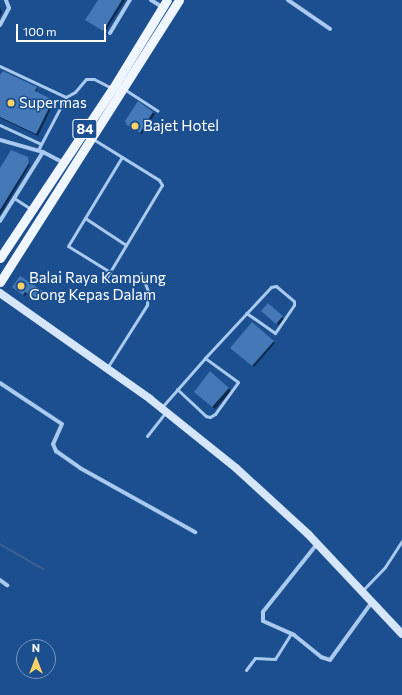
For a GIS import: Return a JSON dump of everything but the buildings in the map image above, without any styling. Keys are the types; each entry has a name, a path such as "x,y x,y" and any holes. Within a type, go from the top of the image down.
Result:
{"main road":[{"name":"84","path":"0,282 179,0"},
{"name":"84","path":"0,258 62,162 113,88 165,4"},
{"path":"0,266 18,238 20,227"},
{"path":"0,293 164,409 255,484 317,544 402,634"}],"street":[{"path":"0,25 9,8 6,0"},
{"path":"110,33 130,0"},
{"path":"151,0 165,4"},
{"path":"288,0 330,29"},
{"path":"0,140 40,151 62,162"},
{"path":"0,221 40,151"},
{"path":"0,383 63,425 53,444 56,451 80,468 195,532"},
{"path":"317,544 262,614 263,621 268,625 291,634 321,657 330,660 372,602"},
{"path":"0,580 7,585"}],"lane":[{"path":"0,66 66,97"},
{"path":"40,151 41,144 66,97 88,78 113,88"},
{"path":"123,89 158,111"},
{"path":"0,125 41,144"},
{"path":"92,138 159,180 162,185 104,282"},
{"path":"110,272 68,246 122,157"},
{"path":"14,198 32,210"},
{"path":"85,218 126,244"},
{"path":"108,368 147,305 148,292 141,273"},
{"path":"147,436 177,390 246,313 273,286 294,301 294,305 275,333 246,313"},
{"path":"177,390 206,416 210,417 215,414 238,382 205,358"},
{"path":"362,591 385,566 402,541"},
{"path":"246,670 255,658 275,659 291,634"}],"waterway":[{"path":"0,544 43,569"}],"place":[{"name":"Supermas","path":"11,103"},
{"name":"Bajet Hotel","path":"135,126"},
{"name":"Balai Raya Kampung Gong Kepas Dalam","path":"21,286"}]}
